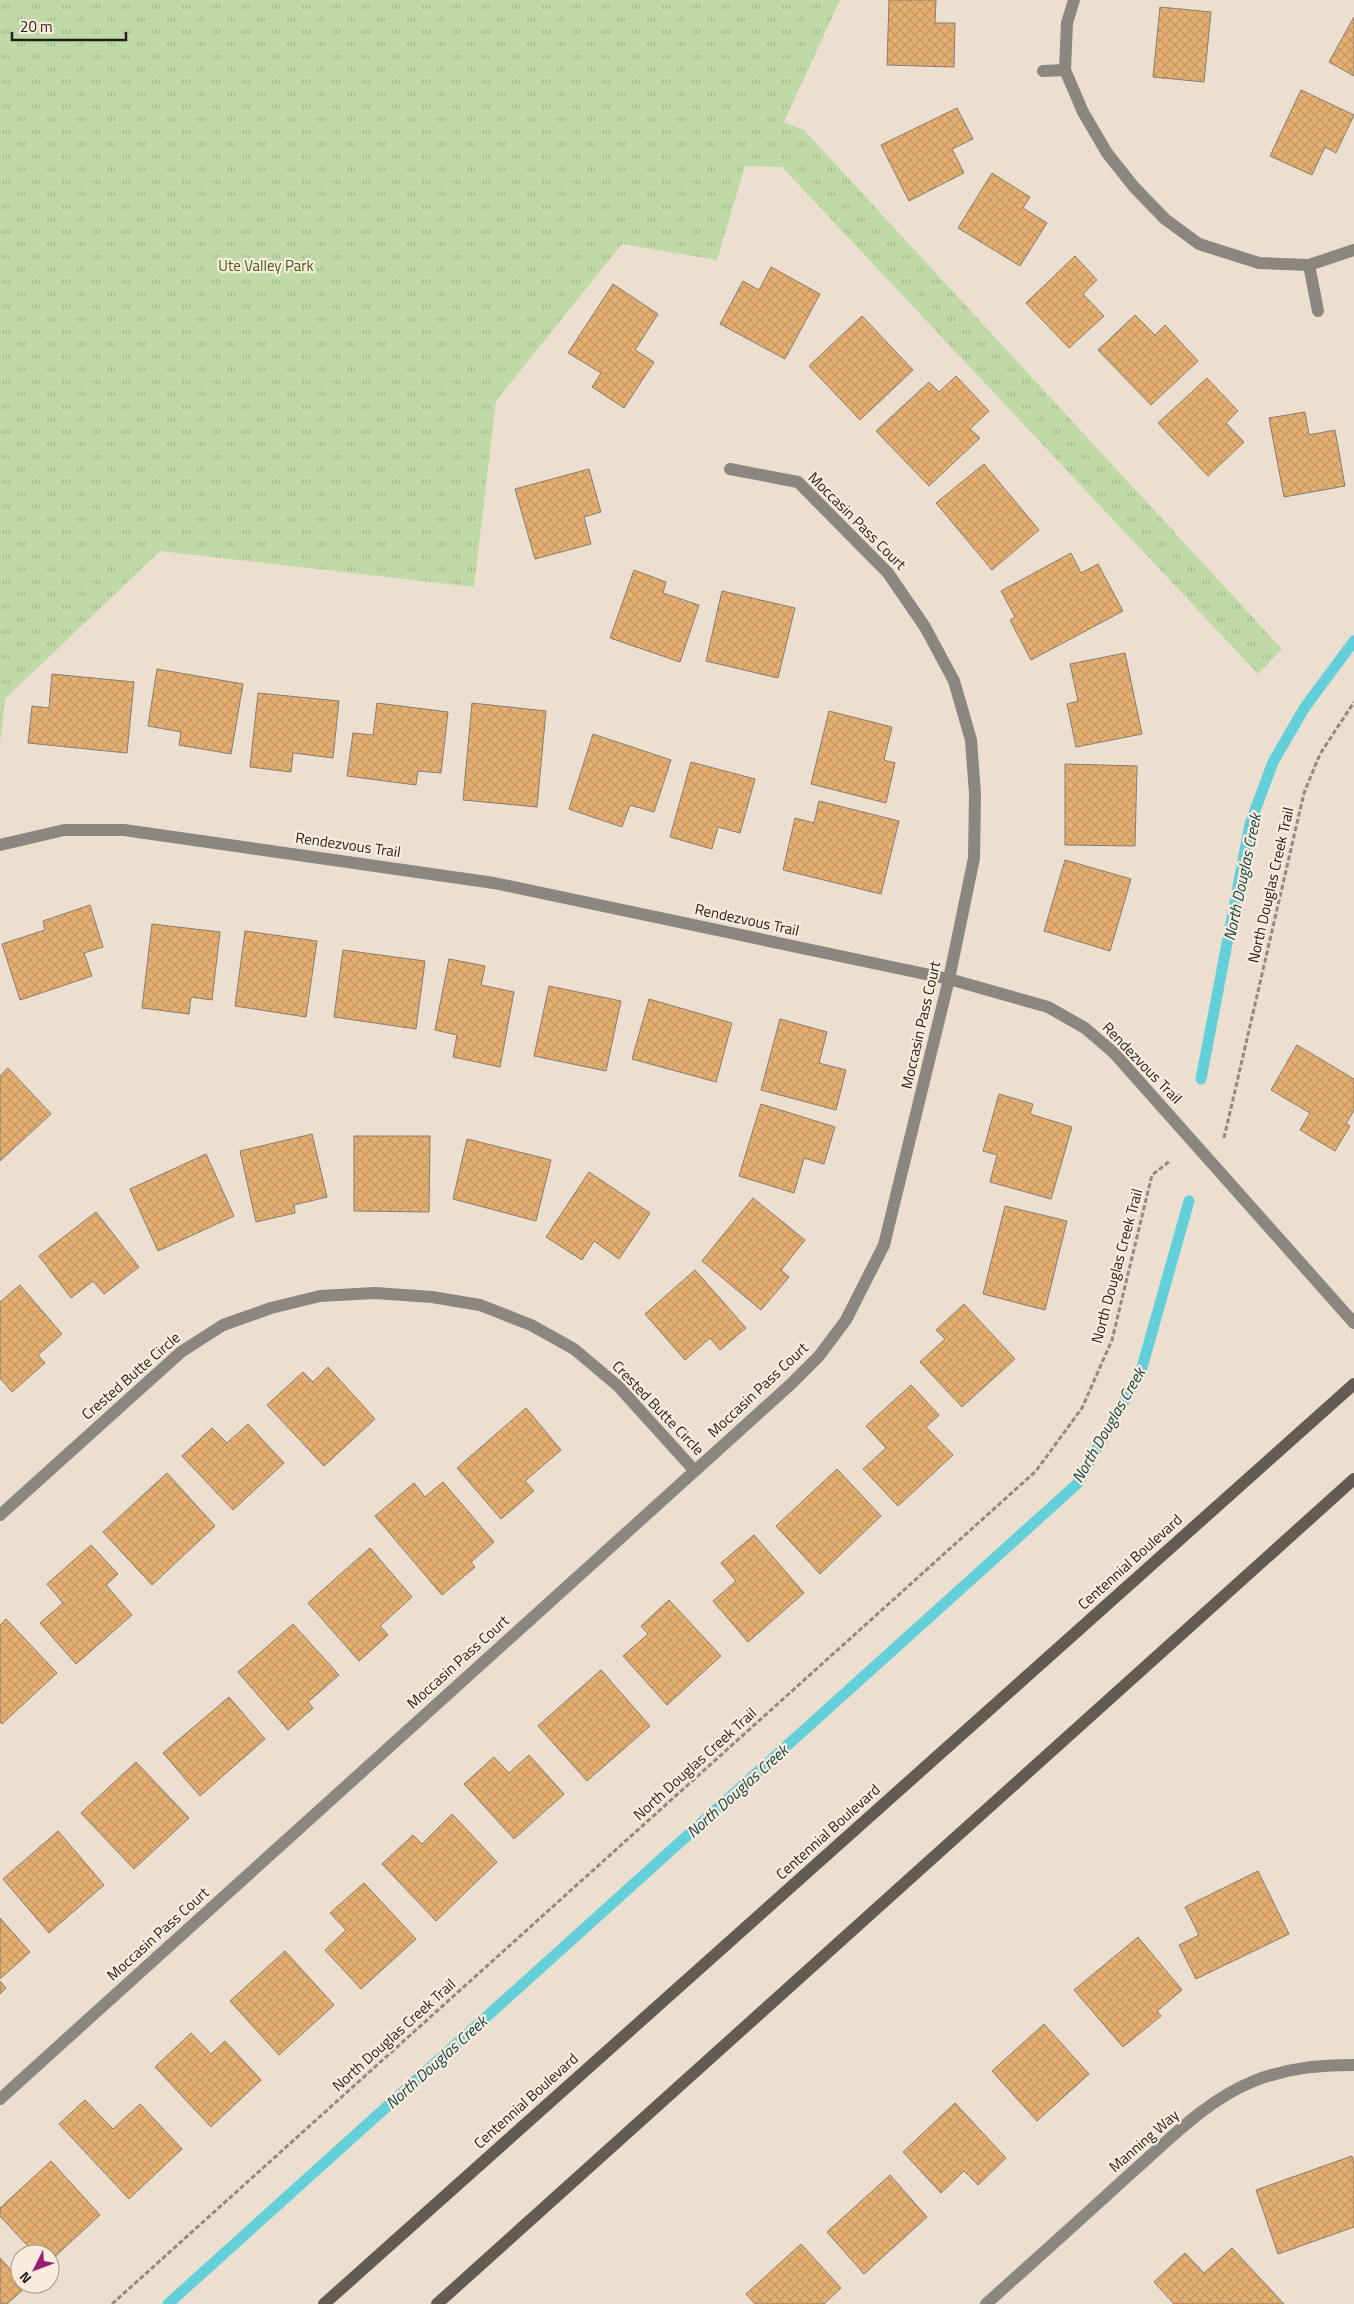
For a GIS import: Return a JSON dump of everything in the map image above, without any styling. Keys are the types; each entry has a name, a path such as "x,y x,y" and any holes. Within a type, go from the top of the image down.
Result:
{"main road":[{"name":"Centennial Boulevard","path":"324,2304 1354,1384"},
{"path":"437,2304 1354,1479"}],"street":[{"path":"1074,0 1067,23 1065,70 1082,112 1107,153 1134,187 1165,219 1199,244 1259,263 1309,265 1354,250"},
{"path":"1043,71 1065,70"},
{"path":"1309,265 1318,312"},
{"name":"Moccasin Pass Court","path":"0,2099 819,1356 846,1320 868,1280 884,1245 949,979 974,858 975,794 971,740 954,681 925,627 888,573 798,482 730,469"},
{"name":"Rendezvous Trail","path":"0,844 64,830 124,830 494,883 949,979 1048,1007 1086,1028 1114,1053 1354,1323"},
{"name":"Crested Butte Circle","path":"0,1515 181,1352 223,1325 271,1308 320,1296 375,1293 432,1297 480,1305 531,1326 574,1350 618,1386 694,1470"},
{"name":"Manning Way","path":"986,2304 1182,2127 1218,2100 1252,2082 1289,2069 1328,2065 1354,2065"}],"path":[{"name":"North Douglas Creek Trail","path":"1220,1140 1224,1138 1232,1110 1304,793 1320,754 1354,702"},
{"name":"North Douglas Creek Trail","path":"112,2304 1036,1471 1082,1408 1112,1340 1152,1175 1170,1161"}],"green space":[{"name":"Ute Valley Park","path":"0,0 840,0 784,122 804,130 1282,649 1258,674 782,167 745,166 717,260 622,244 496,401 474,587 160,551 5,699 0,744"}],"building":[{"path":"889,0 936,0 935,23 955,23 954,67 887,65"},
{"path":"1160,7 1211,12 1204,82 1153,77"},
{"path":"1354,17 1354,76 1329,62"},
{"path":"1301,90 1354,115 1336,153 1325,147 1312,175 1270,156"},
{"path":"957,108 973,139 952,149 964,173 909,201 881,145"},
{"path":"992,173 1030,197 1023,208 1047,223 1020,266 958,228"},
{"path":"1075,256 1097,280 1083,294 1104,316 1069,348 1026,303"},
{"path":"771,267 820,294 785,359 720,324 743,281 759,290"},
{"path":"613,284 658,314 635,350 654,362 624,408 592,387 601,373 568,353"},
{"path":"1135,315 1155,335 1165,325 1198,361 1151,405 1098,350"},
{"path":"862,316 913,370 860,420 809,366"},
{"path":"956,376 989,411 970,429 980,438 929,486 876,431 929,382 939,392"},
{"path":"1207,378 1238,411 1226,423 1244,442 1208,476 1158,423"},
{"path":"1305,412 1309,435 1335,430 1345,486 1284,497 1269,418"},
{"path":"984,464 1039,530 992,570 936,503"},
{"path":"589,469 601,512 584,517 591,544 535,559 515,489"},
{"path":"1071,553 1081,573 1098,564 1123,611 1031,660 1010,620 1015,617 1001,591"},
{"path":"634,570 666,582 663,593 699,605 680,662 610,638"},
{"path":"722,591 795,608 778,678 706,661"},
{"path":"1125,653 1142,734 1076,747 1067,704 1078,701 1070,664"},
{"path":"157,669 243,684 231,754 179,745 181,732 148,726"},
{"path":"52,674 134,682 127,753 28,743 32,706 49,708"},
{"path":"258,693 339,701 333,758 293,753 291,772 250,767"},
{"path":"377,703 448,712 441,773 418,771 416,785 347,776 353,733 373,735"},
{"path":"472,703 546,711 537,807 463,800"},
{"path":"829,711 892,727 884,760 895,763 886,803 811,784"},
{"path":"593,734 671,760 654,812 630,805 622,827 569,809"},
{"path":"691,762 755,779 740,833 718,827 712,849 670,837"},
{"path":"1065,764 1137,766 1135,846 1065,845"},
{"path":"819,801 899,821 881,894 783,870 795,818 814,823"},
{"path":"1065,860 1131,879 1110,951 1044,931"},
{"path":"90,905 103,947 84,953 92,976 20,1000 2,944 45,930 43,921"},
{"path":"152,924 220,932 212,1000 191,997 189,1014 142,1008"},
{"path":"245,931 317,941 306,1017 235,1006"},
{"path":"343,950 425,961 416,1029 334,1017"},
{"path":"449,959 485,966 481,985 514,992 500,1067 453,1057 457,1035 435,1030"},
{"path":"549,986 621,1001 606,1071 534,1056"},
{"path":"649,999 732,1023 716,1082 632,1059"},
{"path":"780,1019 827,1032 819,1063 846,1070 836,1110 761,1090"},
{"path":"1297,1045 1354,1079 1354,1110 1346,1124 1350,1126 1335,1151 1300,1130 1310,1113 1271,1090"},
{"path":"8,1068 51,1114 0,1161 0,1076"},
{"path":"999,1094 1033,1104 1030,1114 1072,1127 1051,1199 990,1182 997,1155 983,1151"},
{"path":"761,1104 835,1127 824,1164 804,1158 794,1193 739,1176"},
{"path":"312,1134 327,1197 294,1205 295,1213 256,1222 240,1151"},
{"path":"354,1136 430,1136 429,1212 354,1211"},
{"path":"467,1139 551,1160 536,1221 453,1199"},
{"path":"206,1154 234,1216 158,1251 130,1189"},
{"path":"589,1172 650,1213 619,1259 594,1241 582,1260 546,1237"},
{"path":"753,1198 805,1240 781,1270 789,1277 761,1310 702,1261"},
{"path":"1005,1206 1067,1221 1045,1310 983,1294"},
{"path":"96,1212 139,1267 104,1294 93,1281 71,1298 39,1256"},
{"path":"695,1270 746,1328 720,1350 710,1338 685,1360 645,1314"},
{"path":"20,1285 62,1334 38,1355 45,1363 12,1392 0,1378 0,1302"},
{"path":"964,1304 1015,1359 962,1407 920,1362 945,1339 936,1330"},
{"path":"328,1367 375,1419 324,1466 267,1405 303,1372 313,1382"},
{"path":"911,1385 939,1415 926,1427 953,1455 898,1506 863,1469 886,1448 866,1426"},
{"path":"526,1408 561,1450 525,1481 534,1491 501,1519 457,1468"},
{"path":"248,1424 284,1463 233,1510 182,1456 212,1428 227,1443"},
{"path":"837,1469 881,1516 820,1574 776,1526"},
{"path":"167,1473 215,1526 152,1585 103,1532"},
{"path":"443,1482 494,1542 471,1562 475,1567 442,1595 375,1516 414,1483 425,1497"},
{"path":"754,1535 804,1593 748,1642 713,1601 736,1581 721,1563"},
{"path":"91,1545 118,1574 106,1585 132,1615 76,1664 40,1623 63,1603 47,1584"},
{"path":"370,1548 412,1597 380,1626 388,1635 359,1661 308,1603"},
{"path":"669,1600 721,1656 667,1705 623,1656 648,1634 641,1626"},
{"path":"6,1619 57,1673 2,1724 0,1722 0,1625"},
{"path":"293,1624 339,1675 308,1702 313,1708 288,1730 238,1672"},
{"path":"601,1670 650,1726 587,1781 538,1726"},
{"path":"229,1697 265,1739 200,1796 163,1753"},
{"path":"529,1755 564,1794 514,1839 464,1784 494,1757 509,1773"},
{"path":"136,1762 189,1818 134,1869 81,1813"},
{"path":"452,1814 497,1862 436,1921 382,1864 413,1835 422,1844"},
{"path":"58,1831 104,1885 49,1933 3,1879"},
{"path":"1258,1871 1289,1934 1196,1979 1179,1945 1199,1935 1185,1907"},
{"path":"364,1883 416,1939 361,1989 325,1950 346,1930 330,1913"},
{"path":"0,1918 30,1952 0,1979"},
{"path":"1138,1937 1182,1990 1157,2011 1161,2016 1123,2047 1074,1990"},
{"path":"285,1951 334,2005 279,2055 230,2001"},
{"path":"0,1981 6,1988 0,1994"},
{"path":"1044,2024 1089,2074 1037,2121 992,2071"},
{"path":"191,2033 211,2054 225,2041 261,2080 211,2127 155,2067"},
{"path":"85,2100 113,2129 140,2104 182,2149 129,2199 59,2124"},
{"path":"955,2103 1006,2158 978,2185 964,2171 941,2193 903,2152"},
{"path":"1352,2156 1354,2163 1354,2227 1278,2254 1256,2190"},
{"path":"51,2161 100,2215 60,2252 60,2244 26,2244 0,2216 0,2208"},
{"path":"890,2175 927,2217 864,2274 827,2232"},
{"path":"801,2244 841,2288 824,2304 755,2304 746,2294"},
{"path":"1232,2248 1284,2304 1174,2304 1154,2282 1185,2253 1204,2273"},
{"path":"0,2258 10,2269 10,2294 18,2294 7,2304 0,2304"}],"waterway":[{"name":"North Douglas Creek","path":"1201,1079 1250,824 1273,762 1305,707 1354,641"},
{"name":"North Douglas Creek","path":"168,2304 1077,1484 1141,1371 1189,1201"}]}
